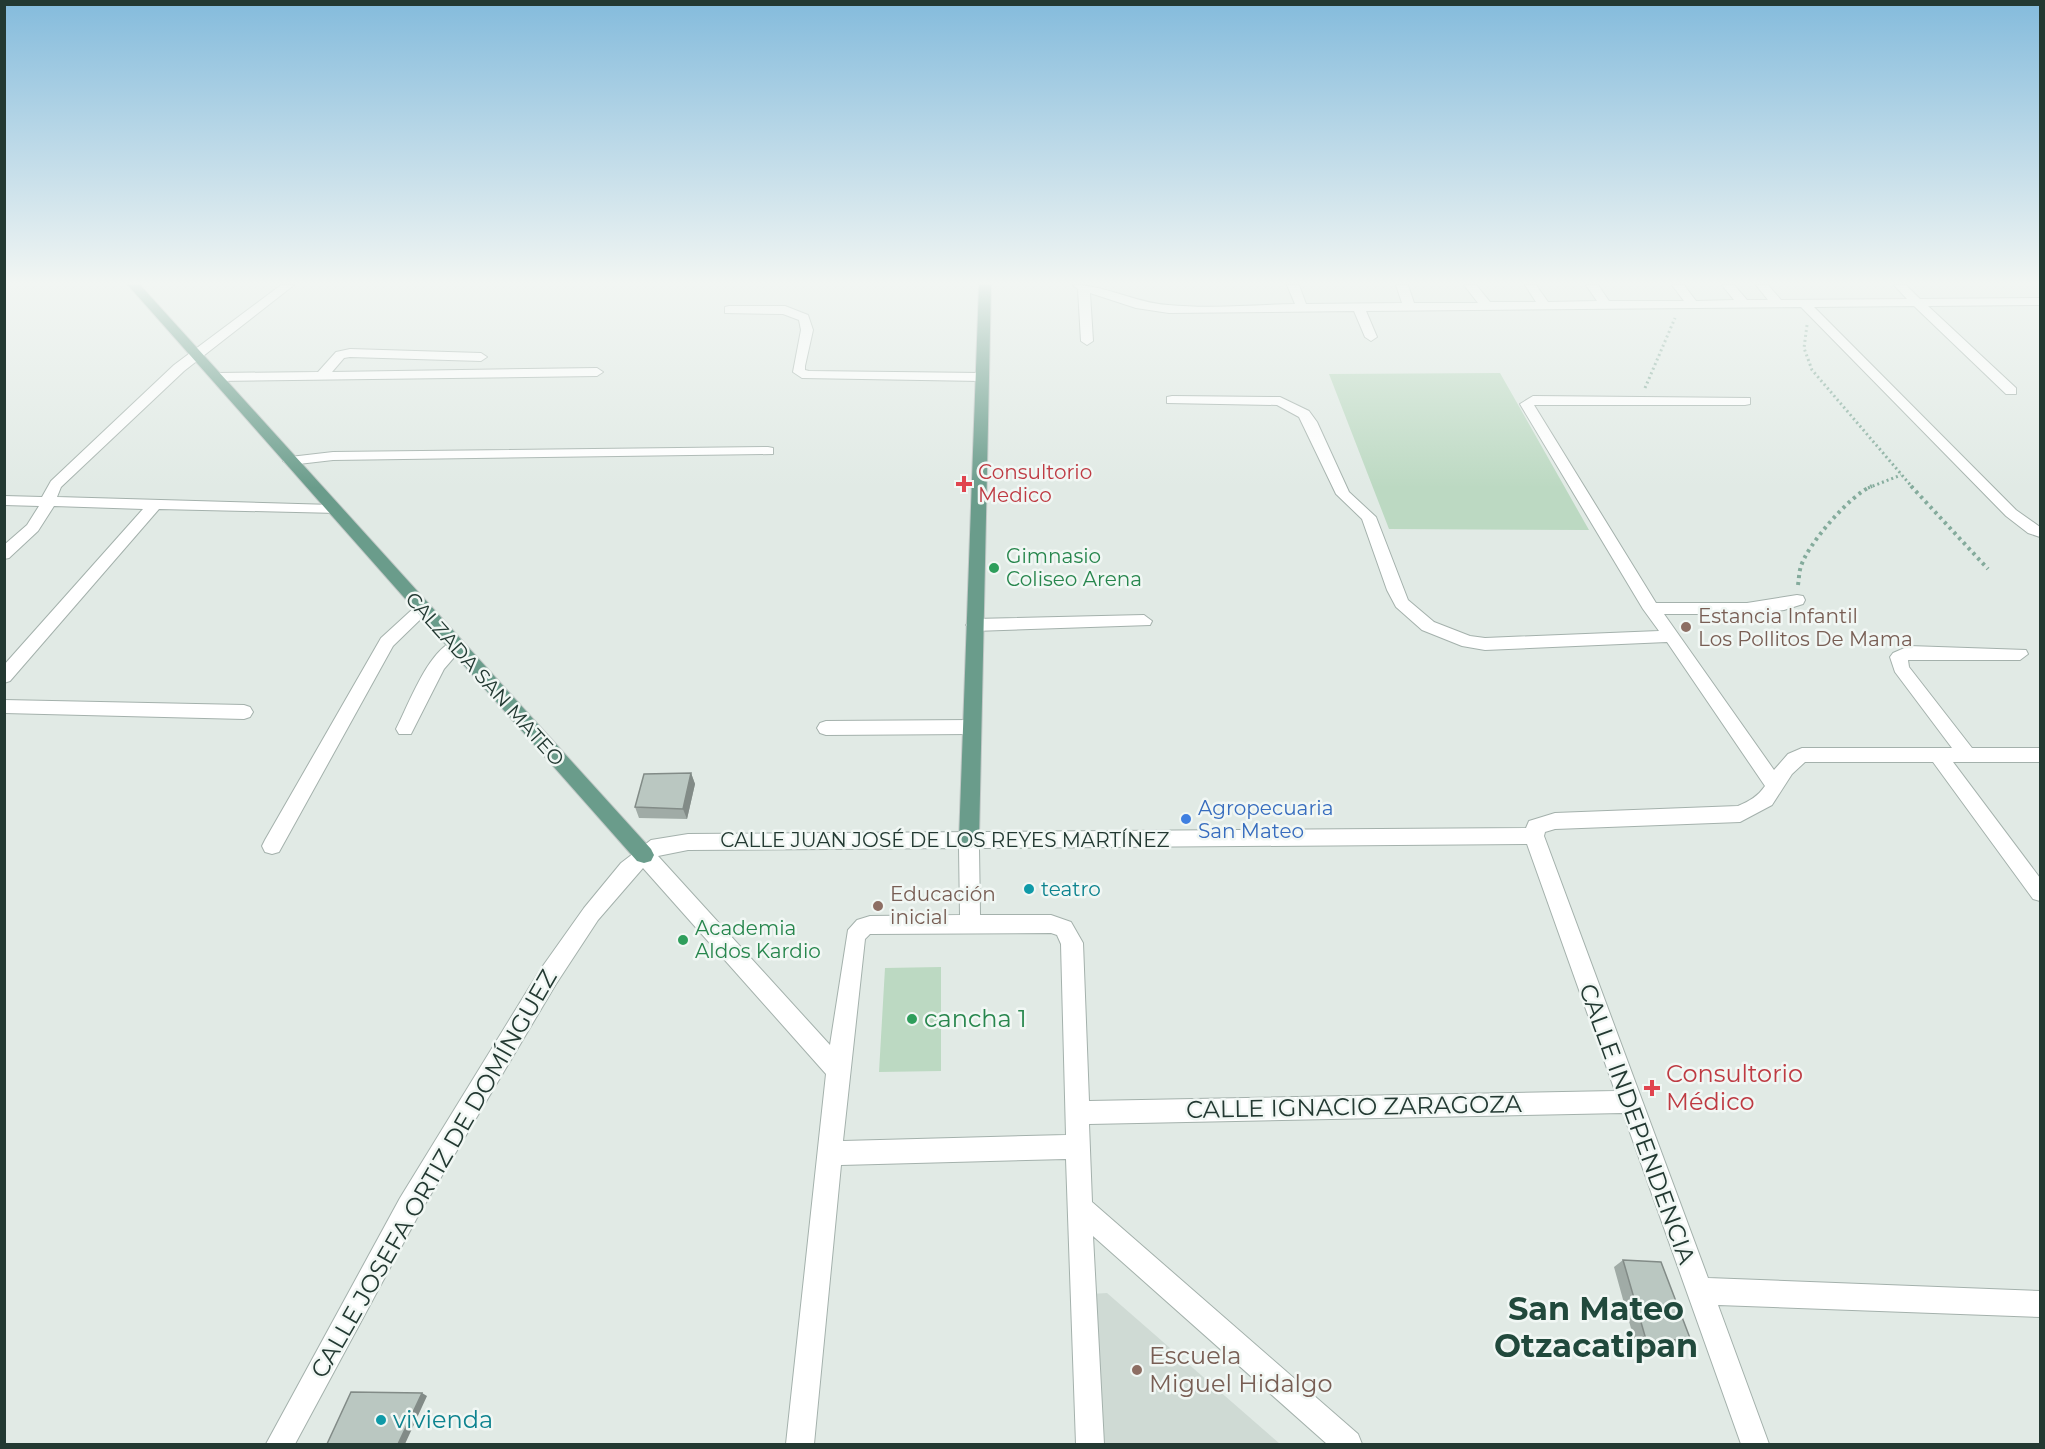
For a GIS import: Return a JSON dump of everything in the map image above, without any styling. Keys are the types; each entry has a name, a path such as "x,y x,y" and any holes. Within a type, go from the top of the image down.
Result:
{"main road":[{"name":"CALZADA SAN MATEO","path":"192,353 644,855"},
{"path":"969,840 982,353"}],"street":[{"path":"4,554 38,520 45,509 50,492 64,476 165,379 199,353"},
{"path":"322,375 340,355 350,353 481,357"},
{"path":"801,353 799,372 807,375 981,377"},
{"path":"1853,353 2011,513 2033,530 2040,532"},
{"path":"1970,353 2011,391"},
{"path":"216,377 597,372"},
{"path":"1172,400 1280,401 1304,414 1310,422 1343,494 1369,517 1395,590 1413,614 1428,626 1468,642 1485,644 1671,636"},
{"path":"1745,401 1528,402 1651,609 1774,786"},
{"path":"290,461 333,456 768,451"},
{"path":"4,500 333,510"},
{"path":"4,677 156,503"},
{"path":"1651,609 1770,607 1797,600"},
{"path":"272,846 387,642 422,610"},
{"path":"974,625 1144,621"},
{"path":"405,729 437,666 455,647"},
{"path":"1967,755 1901,668 1899,657 1909,652 2020,654"},
{"path":"4,706 244,712"},
{"path":"826,728 971,727"},
{"path":"1936,754 2040,893"},
{"path":"1534,836 1536,827 1543,822 1740,814 1755,808 1766,799 1791,760 1802,755 2040,755"},
{"name":"CALLE JUAN JOSÉ DE LOS REYES MARTÍNEZ","path":"644,855 673,843 1534,836"},
{"name":"CALLE INDEPENDENCIA","path":"1534,836 1755,1444"},
{"path":"969,840 970,924"},
{"name":"CALZADA SAN MATEO","path":"644,855 838,1071"},
{"name":"CALLE JOSEFA ORTIZ DE DOMÍNGUEZ","path":"280,1444 409,1207 495,1059 591,914 644,855"},
{"path":"800,1444 838,1071 854,942 858,930 870,925 970,924 1051,924 1064,928 1072,943 1080,1147 1080,1275 1090,1444"},
{"name":"CALLE IGNACIO ZARAGOZA","path":"1079,1113 1629,1102"},
{"path":"831,1153 1080,1147"},
{"path":"1080,1208 1348,1444"},
{"path":"1698,1291 2040,1304"}],"path":[{"path":"1640,401 1663,353"},
{"path":"1804,353 1825,387 1901,475 1988,569"},
{"path":"1797,600 1801,565 1837,512 1862,490 1901,475"}],"shaded area":[{"name":"Escuela Miguel Hidalgo","path":"1107,1293 1280,1444 1086,1444 1076,1295"}],"green space":[{"path":"1500,373 1589,530 1389,529 1329,374"},
{"name":"cancha 1","path":"941,967 941,1071 879,1072 885,968"}],"building":[{"path":"691,773 683,809 635,807 644,774"},
{"path":"1623,1260 1661,1262 1690,1338 1647,1343"},
{"name":"vivienda","path":"351,1392 422,1393 398,1444 327,1444"}],"place":[{"name":"Consultorio Medico","path":"964,484"},
{"name":"Gimnasio Coliseo Arena","path":"994,568"},
{"name":"Estancia Infantil Los Pollitos De Mama","path":"1686,627"},
{"name":"Agropecuaria San Mateo","path":"1186,819"},
{"name":"teatro","path":"1029,889"},
{"name":"Educación inicial","path":"878,906"},
{"name":"Academia Aldos Kardio","path":"683,940"},
{"name":"cancha 1","path":"912,1019"},
{"name":"Consultorio Médico","path":"1652,1088"},
{"name":"Escuela Miguel Hidalgo","path":"1137,1370"},
{"name":"vivienda","path":"381,1420"}],"district":[{"name":"San Mateo Otzacatipan","path":"1596,1328"}]}
